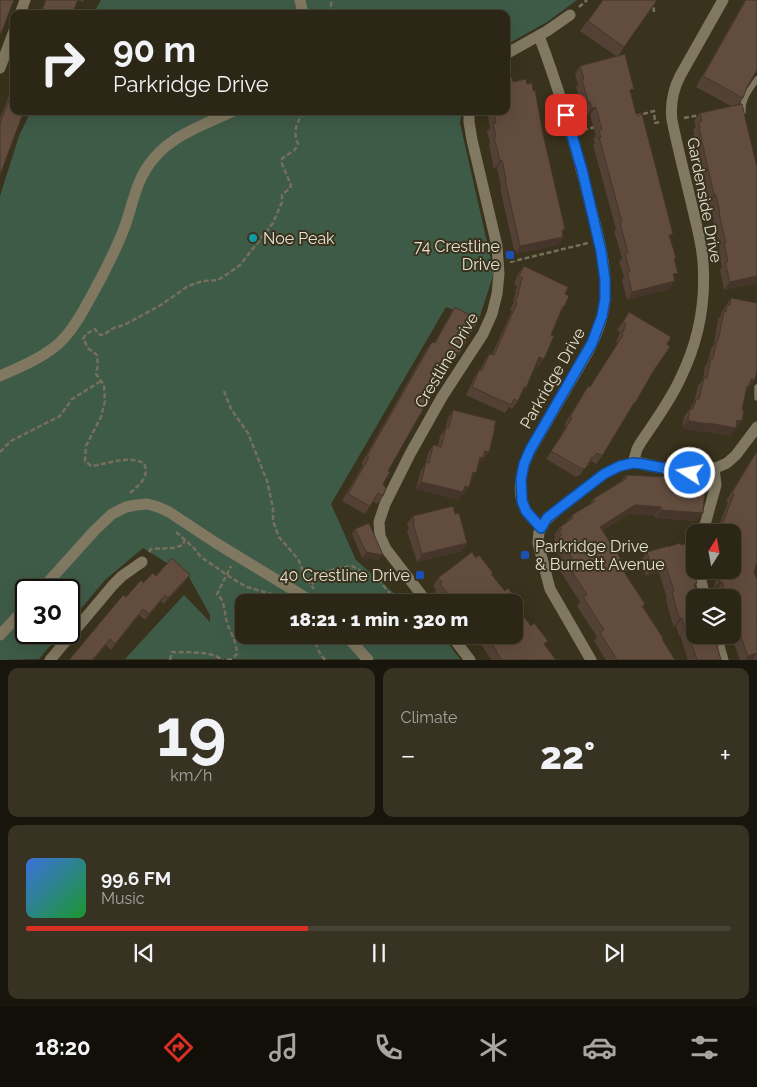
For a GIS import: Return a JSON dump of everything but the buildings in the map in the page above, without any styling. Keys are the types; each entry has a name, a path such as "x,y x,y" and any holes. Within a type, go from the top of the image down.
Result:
{"street":[{"name":"Gardenside Drive","path":"633,463 637,449 668,402 682,376 694,345 700,320 703,260 672,120 672,102 675,86 722,0"},
{"path":"510,52 539,36 570,15"},
{"name":"Parkridge Drive","path":"539,36 570,128 599,240 606,290 600,326 588,352 530,450 522,472 520,487 522,501 526,511 541,528"},
{"path":"0,68 10,42"},
{"path":"0,376 41,357 59,344 73,326 114,254 126,224 137,187 154,157 175,140 225,115"},
{"name":"Crestline Drive","path":"421,594 382,542 378,529 380,516 398,476 428,422 485,329 492,314 497,294 499,264 495,236 470,131 469,115"},
{"path":"591,660 550,590 538,546 538,536 545,521 604,474 616,468 633,463 652,465 685,473 704,472 727,463 736,455 757,427"},
{"path":"706,524 716,486 714,468"},
{"path":"51,579 112,514 122,508 143,504 158,507 169,512 236,556 300,594"},
{"path":"50,660 113,585 142,562"},
{"path":"0,635 15,619"},
{"path":"354,644 368,660"},
{"path":"458,644 470,660"},
{"path":"719,644 723,660"}],"lane":[{"path":"744,117 742,108 744,100 757,79"},
{"path":"757,388 757,398"}],"path":[{"path":"653,0 654,12"},
{"path":"127,496 143,481 147,469 144,463 135,459 126,459 91,466 85,461 86,446 101,417 105,401 104,385 96,374 98,365 97,355 89,349 84,340 86,334 95,329 98,334 104,335 161,305 188,286 203,281 218,280 240,264 273,223 282,202 282,195 290,188 290,182 282,164 282,159 297,148 296,126 304,115"},
{"path":"499,264 599,240"},
{"path":"0,452 11,441 60,416 72,399 101,381"},
{"path":"224,391 231,409 248,433 267,481 273,508 273,522 279,537 298,559 306,578 312,584 314,589 312,594"},
{"path":"142,562 151,549 173,548 182,544 192,527"},
{"path":"175,531 202,557 226,574 247,587 272,594"},
{"path":"170,660 172,652 216,655 225,660 237,654 237,648 226,621 224,606 216,594 236,556"},
{"path":"312,584 326,571 352,566 380,582 391,594 398,597 404,594 411,582"},
{"path":"316,644 319,653 325,660"}],"green space":[{"path":"101,0 577,0 547,22 510,43 510,10 95,10"},
{"path":"29,115 461,115 460,123 494,273 479,319 446,307 331,504 356,560 395,594 235,594 235,644 449,644 460,659 125,659 184,595 210,622 210,615 189,577 143,548 105,580 80,610 80,579 15,579 15,644 52,644 39,659 0,660 0,196 19,136"}],"place":[{"name":"Noe Peak","path":"253,238"},
{"name":"74 Crestline Drive","path":"510,255"},
{"name":"Parkridge Drive & Burnett Avenue","path":"525,555"},
{"name":"40 Crestline Drive","path":"420,575"}],"route":[{"path":"566,115 582,170 601,251 605,280 605,299 600,326 588,352 526,457 520,487 522,501 526,511 541,528 547,518 561,507 604,474 620,466 633,463 690,473"}]}
